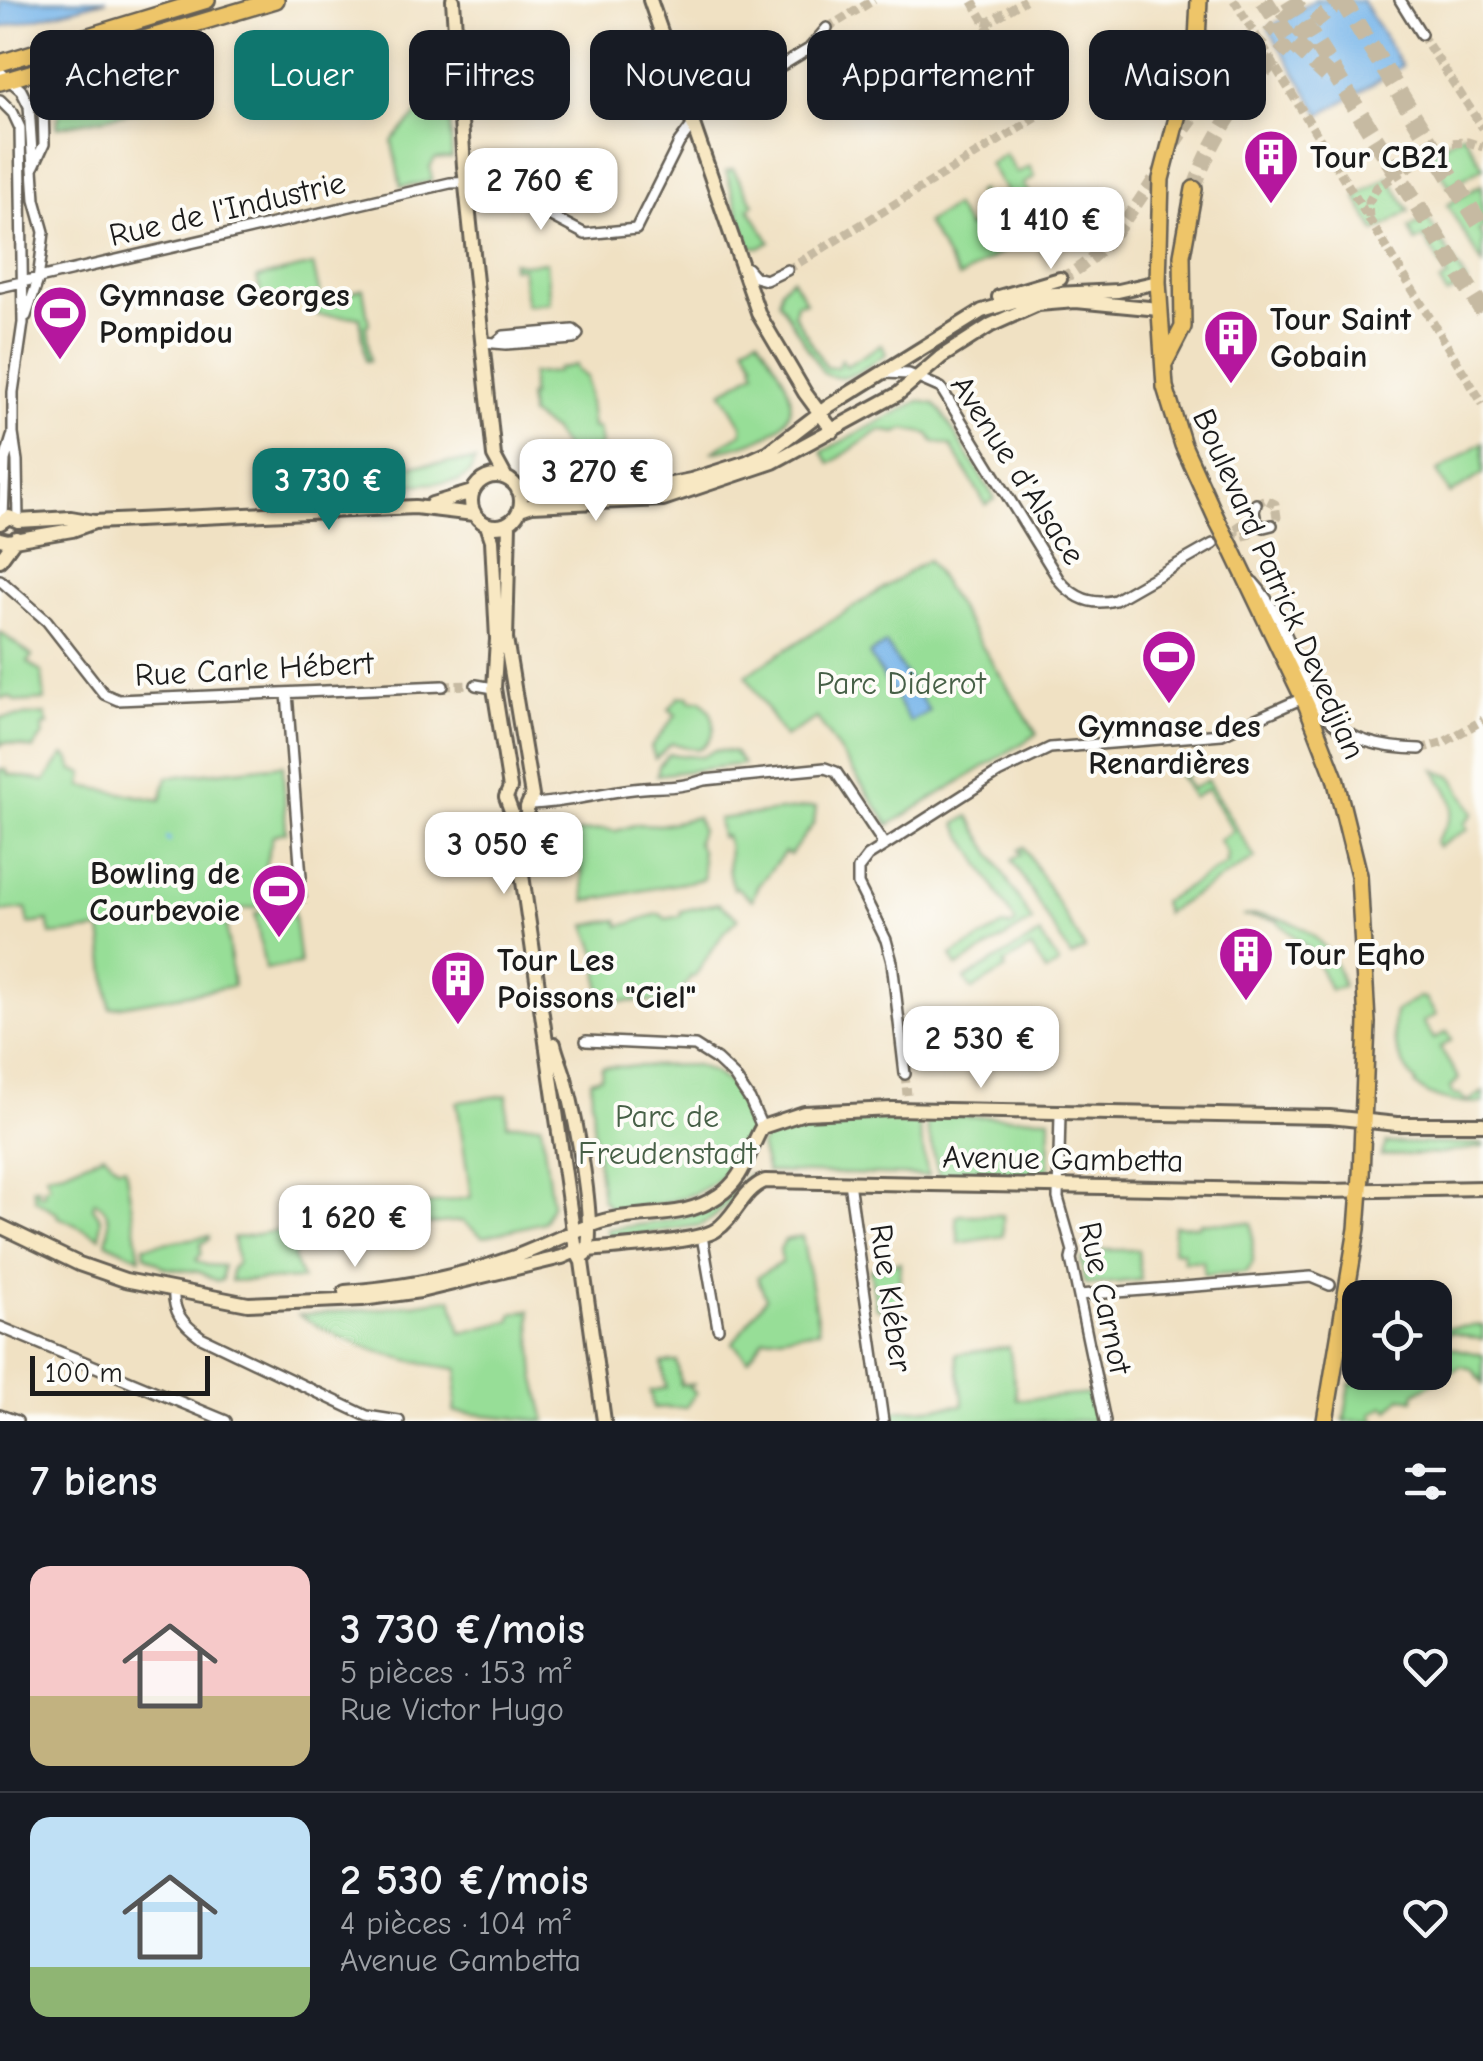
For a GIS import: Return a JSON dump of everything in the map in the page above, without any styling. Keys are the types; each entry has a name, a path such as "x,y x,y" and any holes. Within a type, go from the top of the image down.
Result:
{"main road":[{"path":"0,63 207,0"},
{"path":"178,30 276,0"},
{"path":"452,0 465,183 494,456 518,490 538,495 616,491 691,480 770,452 818,413 1008,293 1060,280"},
{"path":"650,0 759,315 833,431"},
{"name":"Boulevard Patrick Devedjian","path":"1199,0 1197,40 1161,179 1158,282 1163,366 1172,415 1217,520 1246,573 1303,698 1335,778 1359,874 1367,1023 1360,1190 1357,1230 1325,1421"},
{"path":"3,78 30,72"},
{"path":"1163,366 1183,327 1184,239 1194,189"},
{"path":"964,322 997,304 1035,295 1121,291 1158,282"},
{"path":"604,1421 582,1254 567,1086 554,1041 527,850 528,805 532,796 506,639 509,523 520,509 532,505 681,496 773,462 898,394 941,356 991,324 1038,304 1076,302 1159,310"},
{"path":"415,508 472,492 485,478 494,456"},
{"path":"485,478 506,478"},
{"path":"518,490 520,509"},
{"path":"472,492 474,514"},
{"path":"17,537 7,521 71,518 94,522 415,508 474,514 486,524 492,540 497,652 494,688 510,788 506,797 512,807 582,1228"},
{"path":"0,539 72,530 94,522"},
{"path":"486,524 509,523"},
{"path":"0,560 17,537"},
{"path":"510,788 521,784 528,788"},
{"path":"512,807 528,805"},
{"name":"Avenue Gambetta","path":"762,1128 778,1119 804,1113 908,1104 1060,1114 1363,1118 1397,1124 1483,1124"},
{"path":"228,1299 350,1292 441,1276 505,1261 603,1221 687,1212 736,1182 762,1128"},
{"path":"0,1226 125,1280 248,1304 362,1299 420,1291 562,1257 702,1236 722,1225 751,1188 765,1181 749,1161"},
{"name":"Avenue Gambetta","path":"765,1181 1360,1190 1483,1188"}],"street":[{"path":"1400,0 1421,34"},
{"path":"465,183 483,182 496,187 585,234 636,229 692,125 707,108 810,49 828,28"},
{"path":"3,78 21,90 28,106 35,200 44,232 38,280 23,323"},
{"path":"0,100 14,113 20,128 23,323 13,392 17,461 7,521"},
{"path":"32,169 44,144 43,120"},
{"name":"Rue de l'Industrie","path":"0,287 397,194 465,183"},
{"path":"731,239 749,272 758,278 773,279 787,270"},
{"path":"482,342 573,339 578,334 573,330 556,331 504,336 498,341"},
{"name":"Avenue d'Alsace","path":"882,373 919,376 945,393 1059,580 1076,596 1095,602 1116,600 1213,544"},
{"path":"1247,521 1255,508 1256,522 1264,528"},
{"path":"1246,573 1282,624 1312,700 1323,714 1340,727 1375,743 1420,749"},
{"name":"Rue Carle Hébert","path":"0,580 47,621 97,686 112,698 126,701 443,686"},
{"path":"476,685 494,688"},
{"path":"287,693 300,877"},
{"path":"905,1074 892,962 886,940 858,884 861,864 882,846 998,773 1050,748 1222,734 1303,698"},
{"path":"528,805 816,769 836,772 882,846"},
{"path":"586,1041 695,1046 717,1060 741,1084 762,1128"},
{"name":"Rue Carnot","path":"1060,1114 1058,1186 1105,1421"},
{"name":"Rue Kléber","path":"850,1182 883,1421"},
{"path":"702,1236 718,1328"},
{"path":"1079,1295 1310,1277 1330,1285"},
{"path":"174,1289 173,1303 183,1324 201,1336 367,1416 399,1421"},
{"path":"0,1327 226,1421"},
{"path":"0,1415 17,1421"}],"green space":[{"path":"58,120 93,120 57,127"},
{"path":"412,120 450,120 452,158 435,159 430,167 432,181 401,187 392,141"},
{"path":"1463,133 1483,167 1450,187 1429,153"},
{"path":"1005,154 1017,173 1029,166 1035,177 1023,184 1059,243 1043,252 989,164"},
{"path":"733,169 754,204 749,208 770,242 761,247 750,247 726,171"},
{"path":"1389,177 1409,211 1376,232 1356,197"},
{"path":"1481,185 1483,228 1479,231 1483,238 1483,265 1447,205"},
{"path":"980,190 1013,245 959,278 926,223 954,206 968,228 989,215 976,193"},
{"path":"1427,217 1467,283 1447,295 1440,283 1448,277 1424,237 1415,242 1409,228"},
{"path":"512,262 546,262 550,303 526,305 522,268 512,268"},
{"path":"313,265 321,299 363,289 370,361 366,361 360,317 318,315 314,300 261,297 257,278"},
{"path":"792,278 806,302 796,303 794,314 826,367 837,368 841,359 846,366 882,344 886,354 848,376 823,373 779,301 781,288"},
{"path":"758,337 787,385 791,406 778,428 766,436 711,452 742,433 742,425 722,392 756,371 745,345"},
{"path":"576,365 586,377 592,428 598,428 601,444 595,451 567,452 553,431 530,415 531,374 557,372"},
{"path":"919,401 934,404 941,411 995,499 986,505 951,446 934,442 929,434 905,429 896,433 880,430 830,464 822,452"},
{"path":"1483,442 1483,474 1450,494 1437,472"},
{"path":"475,461 469,474 459,481 328,492 327,471"},
{"name":"Parc Diderot","path":"928,560 1037,734 889,825 817,718 784,737 746,675"},
{"path":"0,632 32,656 28,662 42,673 45,700 16,702 10,697 0,698"},
{"path":"689,696 690,701 701,700 711,714 713,733 697,750 672,743 655,759 651,747 676,715 669,709 679,697"},
{"path":"45,714 48,725 42,726 43,735 33,749 4,742 0,746 0,718"},
{"path":"715,750 734,752 743,764 657,775 669,754 701,757"},
{"path":"64,755 73,770 84,773 82,786 161,800 167,777 283,765 286,832 273,835 263,874 266,885 274,885 277,904 225,912 233,986 110,1008 101,930 51,935 48,921 29,924 26,909 0,912 0,769 7,770 7,774 45,781"},
{"path":"1192,764 1195,770 1184,777 1192,789 1207,780 1255,858 1165,913 1162,902 1228,863 1219,840 1233,831 1207,789 1193,798 1178,773"},
{"path":"1435,770 1453,777 1474,813 1465,823 1468,829 1438,847 1435,842 1452,806"},
{"path":"816,807 814,823 790,855 785,852 757,887 752,900 734,889 729,875 728,842 726,836 721,837 718,819"},
{"path":"969,816 1032,921 957,967 951,956 1003,926 1016,923 956,824"},
{"path":"697,817 704,879 586,901 576,833 616,831 637,824 660,825"},
{"path":"1024,847 1085,949 1071,957 1012,860 1022,854 1019,850"},
{"path":"718,903 738,918 675,1002 601,1001 597,953 586,925 618,920 620,926 660,914 666,919 680,916 681,911"},
{"name":"Bowling de Courbevoie","path":"293,908 300,964 265,969 255,913"},
{"path":"1259,915 1289,922 1314,936 1332,958 1343,987 1330,990 1313,953 1276,920 1242,916"},
{"path":"1040,934 1059,964 1046,972 1031,948 972,990 965,979"},
{"path":"1419,997 1426,999 1436,1015 1423,1022 1434,1039 1447,1032 1452,1040 1440,1048 1459,1079 1450,1088 1467,1102 1483,1092 1483,1103 1464,1103 1447,1100 1415,1085 1397,1050 1393,1022 1395,1012"},
{"name":"Parc de Freudenstadt","path":"696,1065 728,1083 759,1128 731,1168 699,1191 660,1204 613,1211 602,1199 591,1080 601,1077 602,1067"},
{"path":"507,1095 507,1124 541,1124 552,1203 544,1222 483,1237 462,1221 419,1225 413,1207 471,1197 457,1102"},
{"path":"924,1115 1050,1118 1049,1178 939,1177"},
{"path":"917,1116 928,1176 767,1172 760,1146 768,1132 805,1123"},
{"path":"1386,1143 1483,1147 1438,1154 1381,1156"},
{"path":"104,1154 117,1167 125,1167 140,1258 106,1242 107,1214 95,1201 93,1207 101,1219 100,1237 57,1216 58,1213 35,1200 33,1188 44,1195 44,1187 50,1186 46,1174 64,1171"},
{"path":"748,1174 753,1178 701,1225 609,1239 607,1229 667,1221 703,1210 734,1190"},
{"path":"959,1215 1003,1215 1003,1236 959,1243"},
{"path":"1200,1222 1252,1223 1253,1262 1247,1272 1204,1275 1203,1261 1183,1261 1183,1252 1173,1251 1174,1225 1199,1226"},
{"path":"313,1225 312,1240 293,1257 302,1279 231,1281 231,1270 237,1262 233,1238"},
{"path":"209,1236 201,1244 196,1260 223,1266 222,1280 199,1272 166,1268 145,1255 144,1246"},
{"path":"802,1236 819,1330 764,1338 748,1360 733,1343 766,1298 757,1277 782,1262 780,1249 785,1240"},
{"path":"1100,1250 1138,1250 1141,1280 1088,1285 1084,1282 1081,1259 1099,1256"},
{"path":"900,1262 899,1310 876,1308 870,1269"},
{"path":"452,1298 461,1333 511,1321 512,1314 530,1310 535,1375 546,1421 454,1412 458,1369 376,1351 299,1315"},
{"path":"1483,1325 1483,1340 1452,1333 1452,1328"},
{"path":"1009,1347 1017,1400 1091,1394 1096,1421 894,1421 892,1411 964,1405 956,1354"},
{"path":"1452,1348 1483,1355 1483,1384 1472,1369 1461,1366 1452,1371"},
{"path":"677,1361 681,1385 695,1384 689,1387 696,1393 686,1407 653,1408 650,1391 666,1388 662,1363"},
{"path":"1349,1390 1420,1390 1413,1400 1401,1397 1389,1410 1385,1406 1371,1414 1375,1421 1344,1421"}],"water":[{"path":"0,0 107,0 0,28"},
{"path":"1315,0 1362,0 1402,66 1321,115 1268,28"},
{"path":"886,644 929,711 910,722 869,654"}],"tunnel":[{"path":"827,28 874,0"},
{"path":"787,270 1039,116 972,0"},
{"path":"985,21 1025,0"},
{"path":"1234,0 1483,404"},
{"path":"1264,0 1290,40 1331,79"},
{"path":"1289,0 1483,311"},
{"path":"1060,279 1101,249 1136,206 1197,114 1247,55 1302,0"},
{"path":"1342,0 1483,229"},
{"path":"1194,189 1219,135 1254,84 1297,38 1343,0"},
{"path":"1421,34 1483,128"},
{"path":"1369,218 1368,203 1377,187 1450,143 1468,142 1483,147"},
{"path":"1256,504 1265,499 1275,504 1277,517 1272,525"},
{"path":"1213,544 1247,521"},
{"path":"1230,534 1240,537 1256,533"},
{"path":"443,686 476,685"},
{"path":"1420,749 1444,742 1483,720"},
{"path":"301,877 305,904"},
{"path":"905,1074 907,1095"}],"place":[{"name":"Tour CB21","path":"1271,206"},
{"name":"Gymnase Georges Pompidou","path":"60,362"},
{"name":"Tour Saint Gobain","path":"1231,386"},
{"name":"Gymnase des Renardières","path":"1169,706"},
{"name":"Bowling de Courbevoie","path":"279,940"},
{"name":"Tour Eqho","path":"1246,1003"},
{"name":"Tour Les Poissons \"Ciel\"","path":"458,1027"}]}
